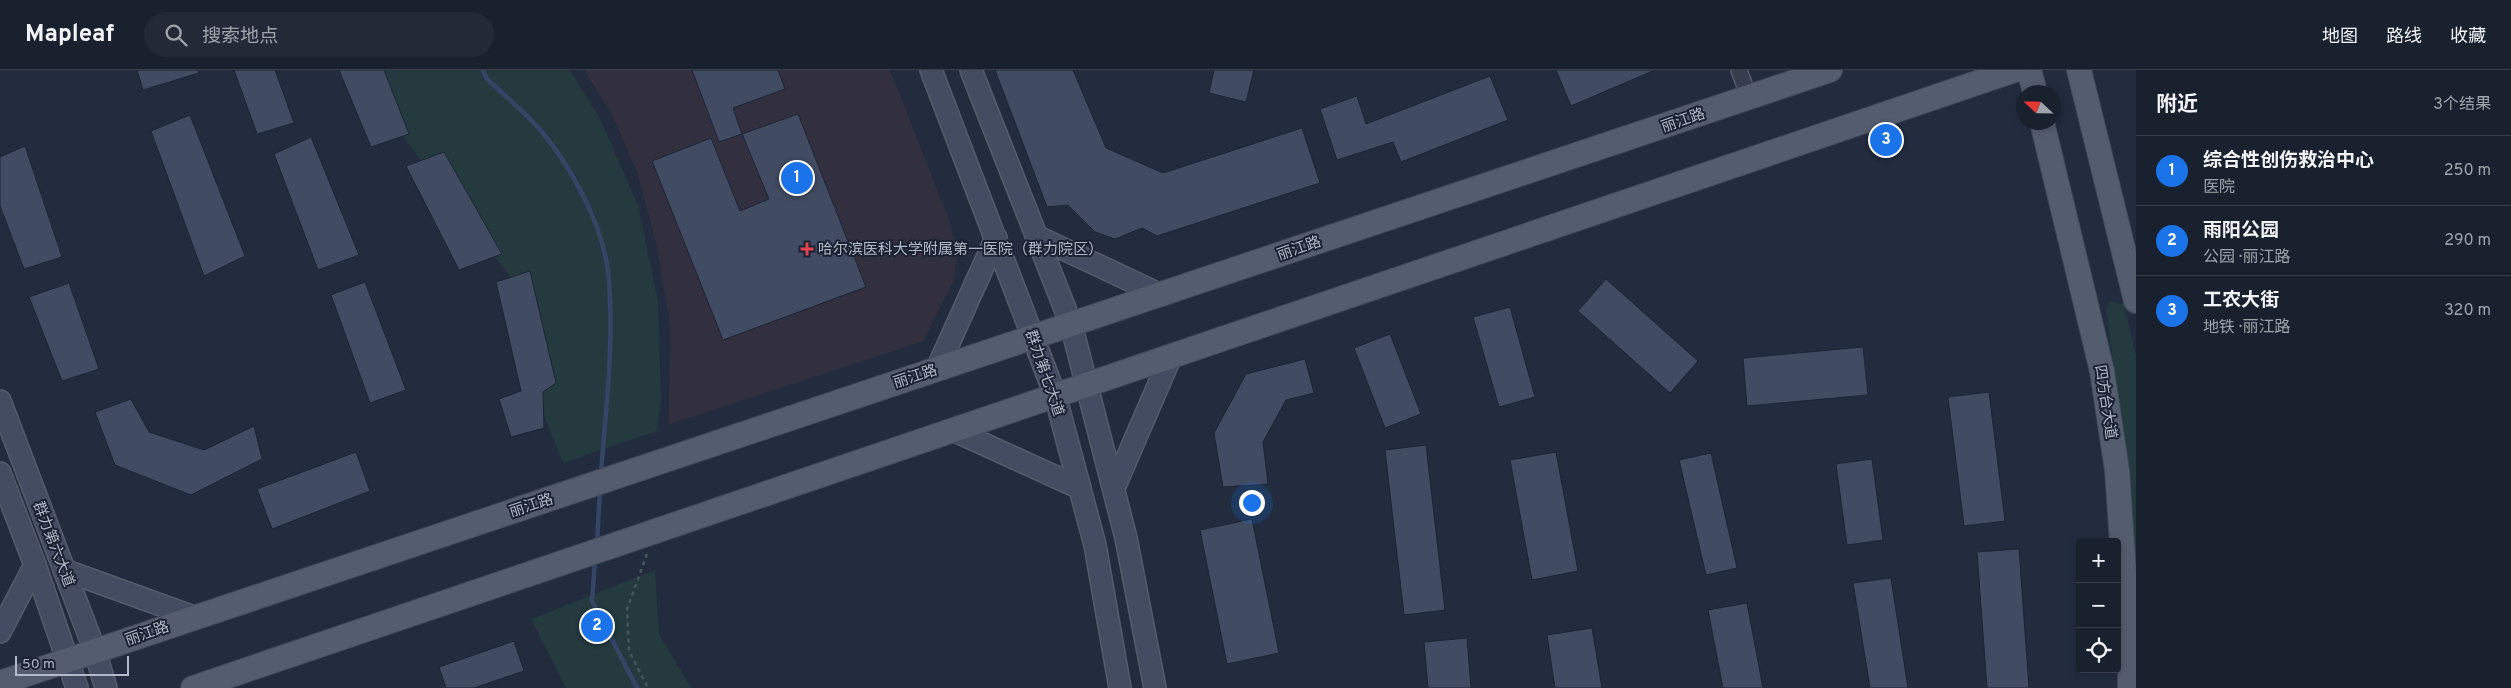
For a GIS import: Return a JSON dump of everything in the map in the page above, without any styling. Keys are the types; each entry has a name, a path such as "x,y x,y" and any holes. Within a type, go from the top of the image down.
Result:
{"main road":[{"name":"群力第七大道","path":"931,70 1055,395 1095,545 1120,688"},
{"path":"971,70 1071,324 1088,384 1126,538 1155,688"},
{"name":"丽江路","path":"0,683 68,662 194,617 1830,70"},
{"path":"200,687 2015,70"},
{"path":"2029,70 2032,85"},
{"path":"2079,70 2136,301"},
{"name":"四方台大道","path":"2044,130 2102,371 2116,470 2130,688"},
{"path":"1036,236 1161,295"},
{"path":"937,369 996,238"},
{"path":"1114,488 1170,356"},
{"name":"群力第六大道","path":"0,400 95,651 106,688"},
{"path":"953,430 1080,488"},
{"name":"群力第六大道","path":"0,473 35,565 77,688"},
{"path":"0,632 35,565"},
{"path":"64,570 194,617"}],"street":[{"path":"1739,70 1749,98"}],"path":[{"path":"648,688 630,651 627,609 656,531"}],"shaded area":[{"name":"哈尔滨医科大学附属第一医院（群力院区）","path":"584,70 890,70 948,217 958,255 953,282 923,341 668,425 671,332 656,243 638,175 612,114"}],"green space":[{"path":"377,70 570,70 600,119 638,205 658,301 661,398 657,431 563,463 540,406 509,275 401,134"},
{"path":"2110,301 2124,305 2136,355 2136,590 2126,460 2106,309"},
{"path":"655,570 659,634 691,688 566,688 531,619"}],"building":[{"path":"137,70 198,70 199,73 143,90"},
{"path":"234,70 275,70 294,123 257,134"},
{"path":"339,70 384,70 409,134 371,147"},
{"path":"692,70 778,70 785,89 733,108 742,134 719,142"},
{"path":"995,70 1073,70 1106,148 1163,173 1302,128 1320,183 1157,236 1142,228 1115,239 1095,232 1068,205 1047,207"},
{"path":"1214,70 1254,70 1246,102 1209,93"},
{"path":"1556,70 1655,70 1571,106"},
{"path":"1490,76 1508,120 1401,162 1393,142 1337,160 1320,109 1357,96 1366,124"},
{"path":"798,114 866,287 723,340 652,161 711,138 740,211 769,199 742,134"},
{"path":"190,115 245,256 204,276 151,131"},
{"path":"311,137 359,255 318,270 274,154"},
{"path":"25,146 62,257 24,269 0,206 0,157"},
{"path":"444,152 502,254 459,270 406,166"},
{"path":"530,271 556,383 543,392 544,428 511,437 499,399 521,391 496,282"},
{"path":"1606,279 1698,361 1670,393 1578,311"},
{"path":"365,282 406,390 370,403 331,295"},
{"path":"69,283 99,369 62,381 29,297"},
{"path":"1510,307 1535,397 1499,407 1473,317"},
{"path":"1390,334 1421,414 1385,428 1354,348"},
{"path":"1863,347 1868,395 1747,406 1743,358"},
{"path":"1305,359 1314,393 1286,400 1263,442 1268,484 1223,487 1214,433 1246,374"},
{"path":"1989,392 2005,521 1964,526 1948,397"},
{"path":"131,399 149,432 204,450 254,426 262,459 191,495 115,465 95,412"},
{"path":"1426,445 1445,610 1404,615 1385,450"},
{"path":"356,452 370,491 272,529 257,489"},
{"path":"1556,452 1578,571 1532,580 1510,460"},
{"path":"1711,453 1737,568 1706,575 1679,460"},
{"path":"1872,459 1883,540 1847,545 1836,464"},
{"path":"1252,519 1279,653 1227,664 1200,530"},
{"path":"2019,549 2029,688 1987,688 1977,552"},
{"path":"1891,578 1908,688 1870,688 1853,583"},
{"path":"1747,603 1763,688 1723,688 1708,610"},
{"path":"1592,628 1602,688 1555,688 1547,635"},
{"path":"1467,638 1471,688 1428,688 1424,642"},
{"path":"514,641 524,671 474,688 446,688 439,667"}],"waterway":[{"path":"483,70 487,79 542,132 564,162 584,197 605,253 611,321 601,473"},
{"path":"597,542 600,490"},
{"path":"595,560 592,601 637,688"}],"place":[{"name":"工农大街","path":"1886,140"},
{"name":"综合性创伤救治中心","path":"797,178"},
{"name":"哈尔滨医科大学附属第一医院（群力院区）","path":"807,249"},
{"name":"雨阳公园","path":"597,626"}]}
